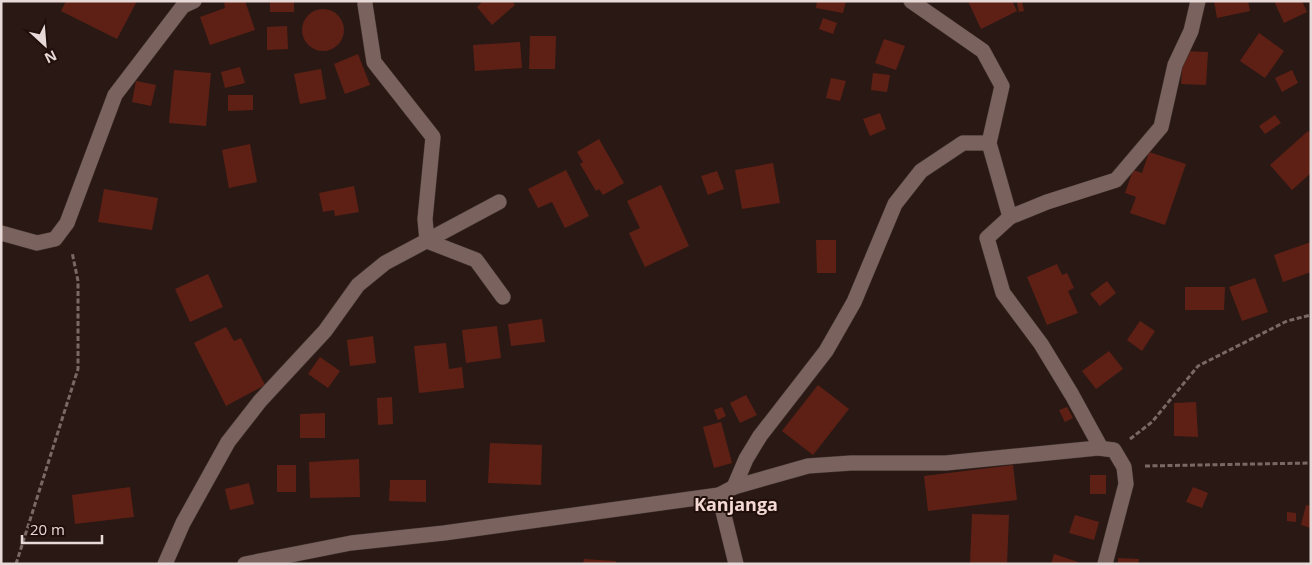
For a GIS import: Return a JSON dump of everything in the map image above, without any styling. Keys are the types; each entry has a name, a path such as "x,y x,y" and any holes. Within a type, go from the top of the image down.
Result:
{"street":[{"path":"1,233 37,243 55,239 67,223 115,94 183,6 194,1"},
{"path":"911,1 984,51 1002,86 989,142 1010,217"},
{"path":"1105,564 1126,484 1124,467 1107,449 1041,344 1003,294 987,238 1010,217 1047,202 1116,180 1161,127 1174,65 1191,32 1198,1"},
{"path":"365,4 374,62 433,137 425,219 427,241"},
{"path":"734,488 746,459 760,436 826,351 854,302 894,204 921,171 963,142 989,142"},
{"path":"165,564 183,523 228,442 260,401 325,331 358,285 385,263 499,202"},
{"path":"427,241 476,260 503,297"},
{"path":"245,564 266,562 351,543 454,532 719,495 734,488 808,466 851,463 946,463 1107,449"},
{"path":"719,495 736,564"}],"path":[{"path":"16,564 78,369 78,281 67,223"},
{"path":"1107,449 1152,422 1198,366 1287,321 1311,315"},
{"path":"1124,467 1311,463"}],"building":[{"path":"66,1 137,1 117,39 61,11"},
{"path":"229,1 245,1 255,30 210,45 200,17 225,8 224,3"},
{"path":"270,1 294,1 294,12 270,12"},
{"path":"483,1 512,1 515,5 492,25 477,7"},
{"path":"817,1 846,1 843,13 816,8"},
{"path":"968,1 1012,1 1017,11 981,29"},
{"path":"1022,1 1024,11 1019,12 1017,3"},
{"path":"1214,1 1248,1 1250,11 1217,18"},
{"path":"1274,1 1302,1 1307,12 1284,23"},
{"path":"319,9 327,9 338,15 344,30 338,45 327,51 319,51 308,45 302,34 302,26 308,15"},
{"path":"823,18 837,23 833,34 819,29"},
{"path":"287,26 288,49 267,50 267,27"},
{"path":"1259,33 1284,51 1265,78 1240,61"},
{"path":"530,36 556,36 555,69 529,69"},
{"path":"884,39 905,46 896,70 875,63"},
{"path":"520,42 522,68 475,71 473,45"},
{"path":"1183,51 1208,52 1206,85 1181,84"},
{"path":"358,54 370,85 345,94 334,64"},
{"path":"240,67 245,83 225,88 221,72"},
{"path":"321,69 326,99 300,104 294,74"},
{"path":"174,70 211,73 206,126 169,123"},
{"path":"1292,70 1298,83 1282,92 1275,78"},
{"path":"873,73 890,75 887,92 871,90"},
{"path":"831,78 846,81 840,101 826,98"},
{"path":"136,81 156,85 151,106 132,102"},
{"path":"228,95 253,95 253,110 228,111"},
{"path":"880,113 886,129 870,136 863,119"},
{"path":"1275,115 1281,123 1265,134 1259,126"},
{"path":"1308,131 1311,134 1311,173 1292,190 1270,165"},
{"path":"599,139 624,183 603,195 599,189 596,191 580,164 583,162 577,152"},
{"path":"250,144 257,182 229,188 222,150"},
{"path":"1149,152 1186,164 1165,225 1130,213 1136,197 1125,193 1133,170 1142,173"},
{"path":"773,163 780,203 742,209 735,170"},
{"path":"566,170 589,216 565,228 552,202 538,208 528,189"},
{"path":"717,171 724,189 708,195 701,176"},
{"path":"661,185 689,246 645,267 629,233 640,228 627,201"},
{"path":"354,186 359,212 335,216 334,210 323,212 319,193"},
{"path":"104,189 158,198 152,230 98,222"},
{"path":"816,240 836,240 836,273 817,273"},
{"path":"1311,242 1311,272 1283,282 1274,255"},
{"path":"1057,264 1062,275 1067,273 1074,288 1068,291 1078,313 1047,325 1027,277"},
{"path":"208,274 223,307 190,322 175,289"},
{"path":"1255,278 1268,312 1242,321 1229,287"},
{"path":"1107,281 1116,293 1100,306 1090,294"},
{"path":"1185,287 1225,287 1224,310 1185,310"},
{"path":"542,319 545,342 511,346 508,324"},
{"path":"1140,321 1155,331 1142,351 1127,340"},
{"path":"497,326 501,358 466,363 462,330"},
{"path":"226,327 234,341 241,338 265,385 226,406 194,343"},
{"path":"373,336 376,363 350,366 347,340"},
{"path":"446,343 449,369 462,367 464,388 419,393 414,346"},
{"path":"1109,351 1123,369 1096,389 1082,371"},
{"path":"320,357 340,371 328,388 308,374"},
{"path":"818,385 849,409 813,455 782,431"},
{"path":"746,395 757,415 740,423 730,403"},
{"path":"392,397 393,424 378,425 377,398"},
{"path":"1196,402 1198,437 1174,436 1174,403"},
{"path":"722,407 726,416 718,420 714,410"},
{"path":"1067,407 1073,418 1065,422 1059,410"},
{"path":"325,413 325,438 300,438 300,414"},
{"path":"721,422 732,463 714,468 703,427"},
{"path":"490,443 542,445 541,485 488,483"},
{"path":"359,459 360,497 310,498 309,462"},
{"path":"277,465 296,465 296,492 277,492"},
{"path":"1013,465 1017,500 928,511 924,476"},
{"path":"1090,475 1106,475 1106,494 1090,494"},
{"path":"390,480 426,480 426,502 389,501"},
{"path":"249,483 254,504 230,510 225,489"},
{"path":"130,487 134,517 75,524 72,495"},
{"path":"1193,487 1208,493 1202,508 1186,502"},
{"path":"1306,505 1311,506 1311,528 1301,525"},
{"path":"1287,512 1296,513 1296,522 1287,521"},
{"path":"972,514 1009,515 1007,564 970,564"},
{"path":"1075,515 1099,522 1094,540 1069,533"},
{"path":"1054,554 1078,562 1077,564 1051,564"},
{"path":"1118,558 1139,559 1138,564 1118,564"},
{"path":"584,559 616,561 616,564 583,564"}],"district":[{"name":"Kanjanga","path":"736,504"}]}
